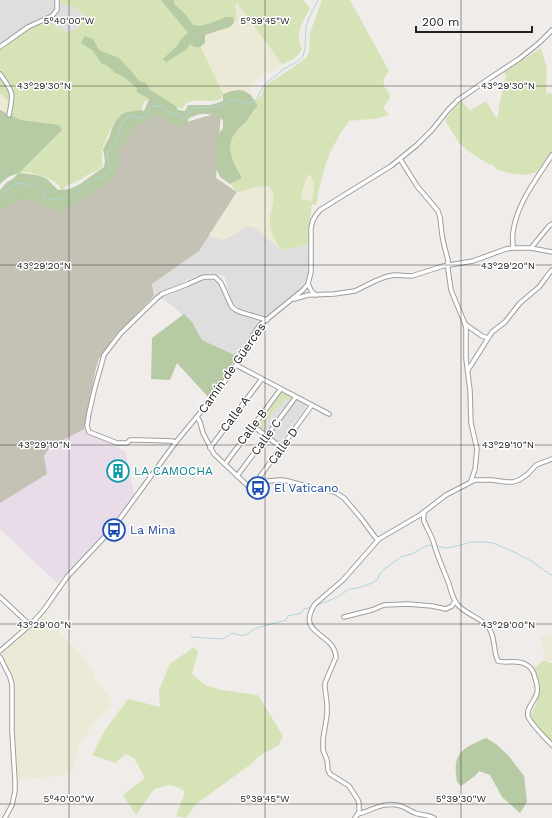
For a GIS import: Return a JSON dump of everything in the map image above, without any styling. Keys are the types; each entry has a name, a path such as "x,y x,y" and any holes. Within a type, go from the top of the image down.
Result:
{"street":[{"path":"0,47 28,27 52,16 58,7 56,0"},
{"path":"316,295 312,292 308,284 311,272 311,228 313,220 320,210 391,166 428,134 458,100 519,59 552,30"},
{"path":"0,74 12,92 9,115"},
{"path":"513,248 512,234 515,219 523,200 552,156"},
{"path":"400,159 417,186 438,211 448,260 451,290 465,324 471,423 477,449 475,469 471,482"},
{"path":"531,248 552,224"},
{"path":"293,299 298,299 308,295 334,294 355,291 385,277 394,275 412,276 448,265 473,261 506,249 531,248 552,252"},
{"path":"468,370 496,328 505,322 520,303 539,287 552,270"},
{"path":"176,442 130,440 127,443 117,443 89,432 87,426 89,414 104,355 121,333 157,298 166,292 205,277 215,277 219,280 229,302 236,310 267,320"},
{"name":"Camín de Güerces","path":"0,651 30,625 43,611 68,577 113,528 176,442 218,391 236,365 255,332 308,284"},
{"path":"465,324 482,336 488,338"},
{"path":"236,365 329,414"},
{"name":"Calle A","path":"210,448 261,380"},
{"name":"Calle B","path":"225,464 280,390"},
{"name":"Calle C","path":"238,476 295,398"},
{"name":"Calle D","path":"253,486 312,405"},
{"path":"197,417 203,434 214,454 248,486 250,487 268,481 281,480 335,492 344,498 375,537 379,539"},
{"path":"253,426 282,448"},
{"path":"355,818 359,809 358,800 345,783 330,774 323,750 323,739 327,715 325,684 336,657 335,650 332,645 311,626 309,617 312,609 315,604 343,580 379,539 424,512 446,495 475,480 481,479 513,482 519,480 528,474 536,465 552,459"},
{"path":"424,512 423,516 425,522 456,601 464,611 479,619 489,629 498,661 522,662 534,672 538,689 528,712 528,718 552,745"},
{"path":"0,597 30,625"},
{"path":"344,617 372,610 384,605 408,604 446,609 452,606 456,601"},
{"path":"0,657 10,677 12,685 12,732 15,781 12,805 6,818"},
{"path":"358,814 370,811 382,805 386,805 403,807 434,818"}],"shaded area":[{"path":"0,0 55,0 55,4 72,6 83,15 78,28 69,32 56,27 53,23 51,15 35,21 0,44"},
{"path":"237,3 282,64 274,71 268,72 258,79 248,92 241,90 223,94 195,35 234,21 235,6"},
{"path":"0,94 13,105 11,115 0,110"},
{"path":"154,110 183,123 221,112 216,178 237,192 199,251 152,284 154,296 114,337 99,359 84,429 49,448 44,456 47,474 0,503 0,210 27,193 94,188 116,150 128,124"},
{"path":"310,174 313,178 314,186 312,201 301,199 306,178"},
{"path":"261,186 269,186 273,191 270,220 275,243 281,250 254,227 248,226 223,240 209,235 237,192"},
{"path":"248,226 254,227 281,250 308,245 309,270 303,286 295,295 273,312 265,316 238,308 232,301 228,292 225,277 219,274 196,276 154,296 152,284 199,251 209,235 215,238 231,236"},
{"path":"203,280 212,280 218,283 232,310 260,321 238,356 202,340 192,322 162,298"},
{"path":"293,395 265,433 256,425 277,396"},
{"path":"297,398 308,404 279,443 269,436"},
{"path":"84,429 126,452 129,473 135,495 109,529 57,583 0,529 0,503 46,474 44,456 49,448"},
{"path":"44,615 81,655 91,669 96,680 112,701 109,708 96,720 80,744 72,772 68,775 18,780 14,719 14,688 12,677 1,653"},
{"path":"552,634 551,661 545,660 540,638"}],"green space":[{"path":"60,0 303,0 310,8 303,21 299,36 302,50 295,58 282,64 237,3 235,6 237,20 195,35 223,94 222,99 186,103 182,109 151,98 144,102 141,110 122,114 112,126 102,149 103,166 80,180 66,186 63,190 58,184 46,177 28,172 19,173 62,130 60,125 21,120 11,115 13,105 0,94 0,50 26,30 47,21 53,20 56,27 68,32 78,28 83,14 72,6 61,5"},
{"path":"161,0 174,0 174,4 185,14 193,25 200,26 226,17 233,17 234,23 230,27 205,35 205,43 200,47 195,47 190,44 187,49 166,62 163,59 188,33"},
{"path":"322,0 350,0 389,71 384,78 384,86 388,91 390,98 383,108 389,114 380,118 349,121 329,155 321,180 316,205 312,204 308,245 281,250 275,240 271,228 270,216 273,203 273,194 269,186 261,186 237,192 230,184 242,178 232,156 231,144 235,133 258,106 255,101 262,95 265,86 305,59 309,53 310,33","holes":["309,174 314,187 312,201 301,199 307,177"]},
{"path":"85,36 93,39 99,50 119,58 139,81 146,83 150,90 176,106 178,110 185,111 188,105 211,105 223,101 223,94 233,91 242,90 249,94 258,106 232,137 231,143 233,161 242,178 230,184 220,177 214,164 216,138 223,128 223,120 214,115 202,114 189,118 185,127 179,127 159,116 153,117 145,124 137,126 118,152 118,170 113,178 63,212 53,210 37,202 24,199 0,211 0,190 18,173 8,177 0,184 0,110 21,120 60,125 62,130 19,173 37,175 46,178 58,190 70,189 80,184 104,167 105,161 103,149 117,119 122,114 127,112 144,111 149,99 137,92 137,88 125,78 101,63 93,51 81,43"},
{"path":"541,48 547,68 546,94 552,93 552,151 537,172 524,175 508,173 497,169 492,164 490,165 468,151 459,143 445,120 455,107 462,101 470,111 486,101 496,118 498,116 506,76 504,72"},
{"path":"184,314 192,322 202,340 237,356 224,378 209,398 177,363 170,380 151,379 152,338"},
{"path":"282,390 293,395 288,401 285,398 284,401 282,400 279,407 277,406 275,409 276,411 270,416 270,419 268,418 262,429 266,432 265,433 256,425 258,423 259,424 262,417 266,417 263,415 267,409 270,409 268,408 276,398 280,399 277,396"},
{"path":"194,647 198,652 192,674 205,685 222,690 258,695 283,736 278,746 259,756 251,764 196,804 186,818 176,816 185,792 180,788 170,785 154,789 136,815 123,795 145,778 134,758 126,754 115,763 92,755 105,730 128,699 160,707 159,690 170,664"},
{"path":"545,660 552,663 552,741 538,730 531,715 536,704 540,688 535,667"},
{"path":"486,738 496,744 508,755 524,776 527,802 520,813 502,797 490,775 479,771 475,776 461,786 457,782 456,764 460,753 470,745"}],"waterway":[{"path":"0,195 15,184 22,183 38,187 43,192 45,197 50,199 68,197 76,193 91,180 109,172 110,167 107,160 107,154 117,139 124,121 128,117 132,116 142,118 152,106 161,106 168,111 185,118 194,108 216,107 231,100 239,101 245,104 255,101 265,84 303,56 306,27 318,0"},
{"path":"436,546 446,548 471,542 493,543 533,562 552,575"},
{"path":"315,606 338,597 349,589 358,588 372,583 378,579 379,575 384,569 401,557 412,554 426,546 433,545"},
{"path":"191,637 223,639 232,633 245,635 257,628 286,620 288,616 301,613 304,609 312,607"}],"place":[{"name":"LA CAMOCHA","path":"118,471"},
{"name":"El Vaticano","path":"258,488"},
{"name":"La Mina","path":"114,530"}]}
